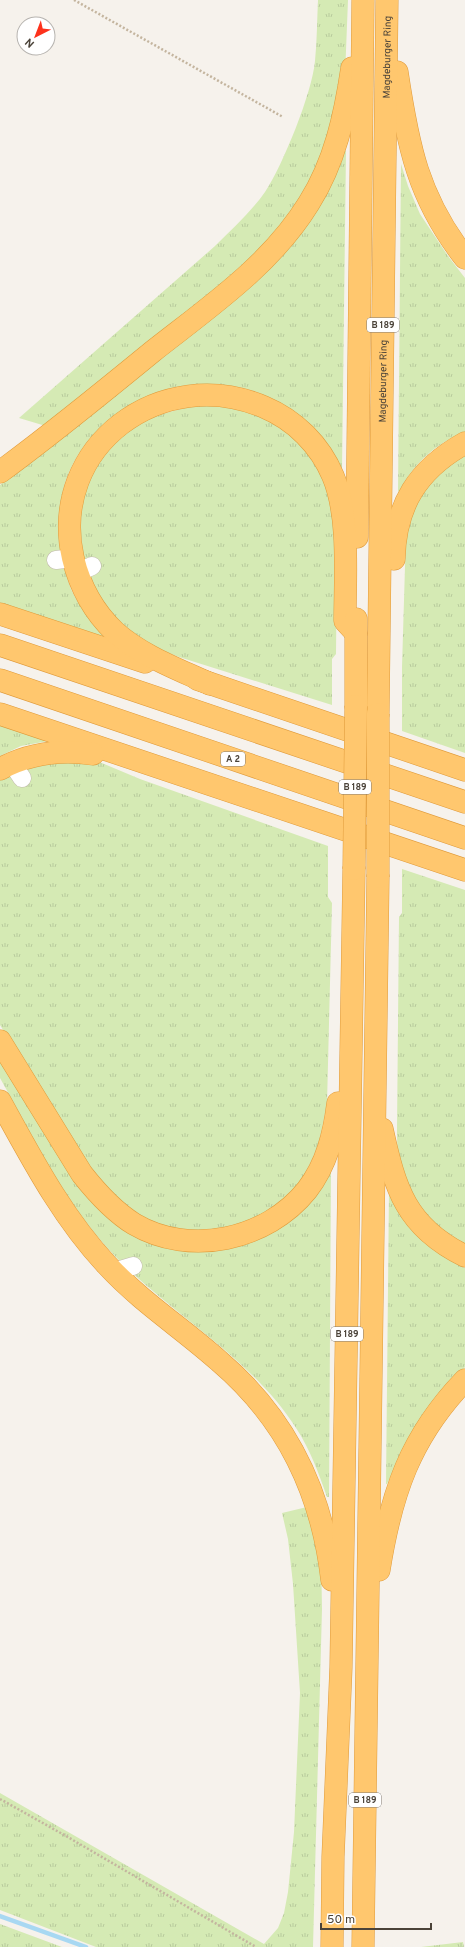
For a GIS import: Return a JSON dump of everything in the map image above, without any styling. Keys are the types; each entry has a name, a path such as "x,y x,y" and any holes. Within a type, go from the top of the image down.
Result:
{"highway":[{"path":"0,472 228,292 261,263 290,230 318,188 336,144 351,76 363,0"},
{"name":"B 189","path":"332,1947 341,1667 350,1000 354,869 363,0"},
{"path":"387,4 404,115 420,179 435,214 465,258"},
{"name":"Magdeburger Ring","path":"374,1087 378,877 378,714 387,4"},
{"path":"210,684 156,658 127,641 115,631 92,604 74,564 69,526 73,497 83,471 95,450 106,436 134,414 166,400 199,394 238,398 273,411 297,427 317,449 333,476 339,491 344,529 345,621 356,633"},
{"path":"380,642 393,622 394,539 397,524 403,508 410,492 430,468 439,459 465,444"},
{"path":"0,614 465,770"},
{"path":"0,645 465,802"},
{"name":"A 2","path":"0,680 465,838"},
{"path":"0,714 465,870"},
{"path":"8,766 40,753 66,751 94,754 155,766"},
{"path":"0,1041 82,1174 108,1204 134,1224 166,1236 198,1240 224,1239 256,1229 284,1212 307,1190 319,1171 325,1159 335,1128 350,1000"},
{"path":"374,1087 391,1170 404,1200 415,1217 430,1233 445,1245 465,1256"},
{"name":"B 189","path":"363,1947 374,1087"},
{"path":"0,1102 64,1212 91,1248 123,1269 139,1297 235,1375 263,1405 282,1431 309,1483 323,1525 330,1561 341,1667"},
{"path":"367,1652 385,1534 400,1479 410,1455 428,1427 444,1404 465,1380"}],"path":[{"path":"74,0 283,117"},
{"path":"0,1799 256,1947"}],"green space":[{"path":"318,0 348,0 345,76 326,156 272,243 49,427 19,418 215,246 260,199 272,180 288,147 303,109 313,75 317,38"},
{"path":"344,151 346,151 342,470 274,402 255,392 230,386 207,384 181,386 155,393 130,405 108,421 89,440 74,462 64,487 60,518 68,579 71,589 78,602 105,635 104,638 0,605 0,485 250,284"},
{"path":"401,164 408,186 420,214 448,256 465,278 465,432 444,442 426,456 411,472 399,492 398,491"},
{"path":"206,402 257,414 296,438 320,470 333,507 337,551 336,654 332,659 332,705 161,650 128,630 104,607 84,566 79,516 88,482 107,449 144,419"},
{"path":"465,455 465,753 402,731 402,667 406,533 414,505 441,471"},
{"path":"0,724 48,741 21,746 0,756"},
{"path":"97,761 140,779 328,846 328,897 332,903 327,1104 319,1143 302,1180 290,1194 261,1216 226,1229 190,1232 156,1224 124,1207 86,1163 0,1025 0,779 38,763"},
{"path":"402,869 465,890 465,1247 443,1231 423,1210 408,1186 398,1156 399,917 402,913"},
{"path":"0,1062 74,1180 206,1250 331,1170 329,1497 327,1497 306,1444 277,1402 233,1357 136,1276 113,1254 80,1214 51,1170 0,1078"},
{"path":"389,1190 432,1248 449,1260 465,1268 465,1367 414,1429 386,1484"},
{"path":"307,1507 321,1554 322,1609 313,1947 96,1947 0,1910 0,1793 264,1944 278,1928 284,1913 288,1892 294,1832 300,1693 293,1584 288,1539 282,1513"},
{"path":"0,1924 62,1947 0,1947"},
{"path":"463,1942 464,1947 421,1947"}],"waterway":[{"path":"0,1916 86,1947"}]}
